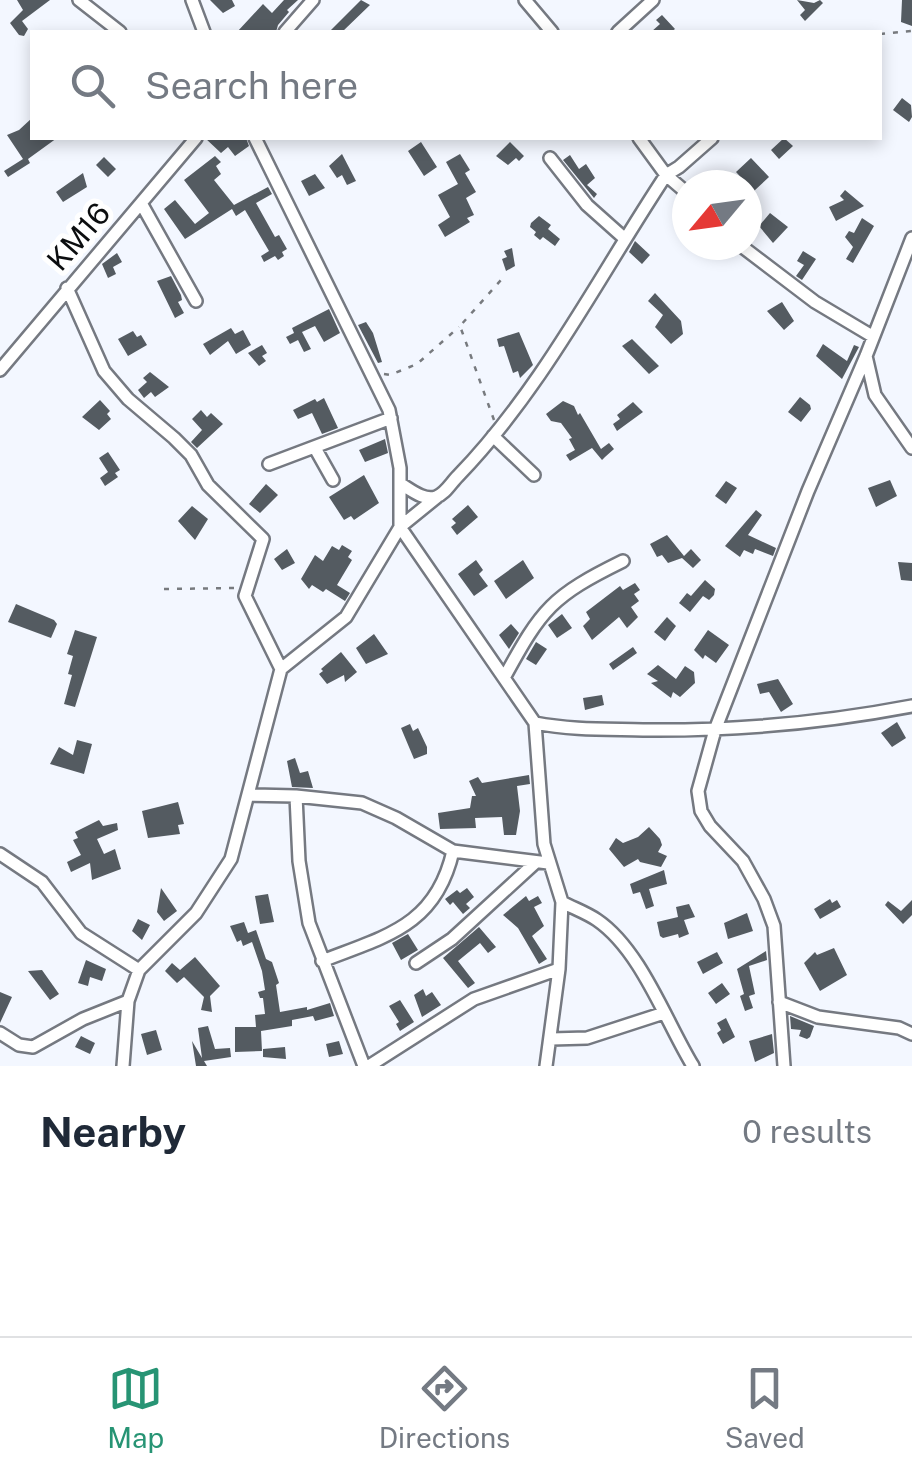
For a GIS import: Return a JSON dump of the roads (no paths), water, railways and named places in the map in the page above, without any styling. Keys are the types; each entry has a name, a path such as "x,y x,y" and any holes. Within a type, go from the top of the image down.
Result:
{"street":[{"path":"79,0 117,30"},
{"path":"192,0 203,30"},
{"path":"287,30 314,0"},
{"path":"525,0 550,30"},
{"path":"620,30 653,0"},
{"name":"KM16","path":"0,370 194,140"},
{"path":"256,140 391,418 402,484 400,526 534,723 541,863 562,902 559,969 546,1066"},
{"path":"640,140 672,179"},
{"path":"123,1066 128,1002 140,970 196,914 226,872 281,669 346,617 400,526 437,497 477,457 542,374 666,174 679,168 710,140"},
{"path":"550,158 587,205 624,238"},
{"path":"141,204 196,301"},
{"path":"784,1066 774,926 764,898 743,861 701,811 698,791 715,730 912,238"},
{"path":"760,260 815,302 872,336"},
{"path":"67,288 104,372 191,456 217,495 258,531 263,548 246,588 248,604 281,669"},
{"path":"866,356 875,395 912,448"},
{"path":"269,464 391,418"},
{"path":"495,434 534,475"},
{"path":"315,448 332,480"},
{"path":"402,484 427,498 437,497"},
{"path":"504,678 534,624 560,595 623,561"},
{"path":"534,723 568,729 715,730 874,714 912,706"},
{"path":"248,795 362,803 453,851 541,863"},
{"path":"296,796 303,899 322,961 367,1066 474,999 559,969"},
{"path":"322,961 365,945 419,917 437,896 453,851"},
{"path":"0,854 42,882 81,933 140,970"},
{"path":"416,963 452,939 541,863"},
{"path":"562,902 599,921 630,956 692,1066"},
{"path":"0,1034 19,1045 33,1047 83,1019 128,1002"},
{"path":"779,1002 818,1017 898,1028 912,1034"},
{"path":"550,1039 586,1038 664,1014"}]}
